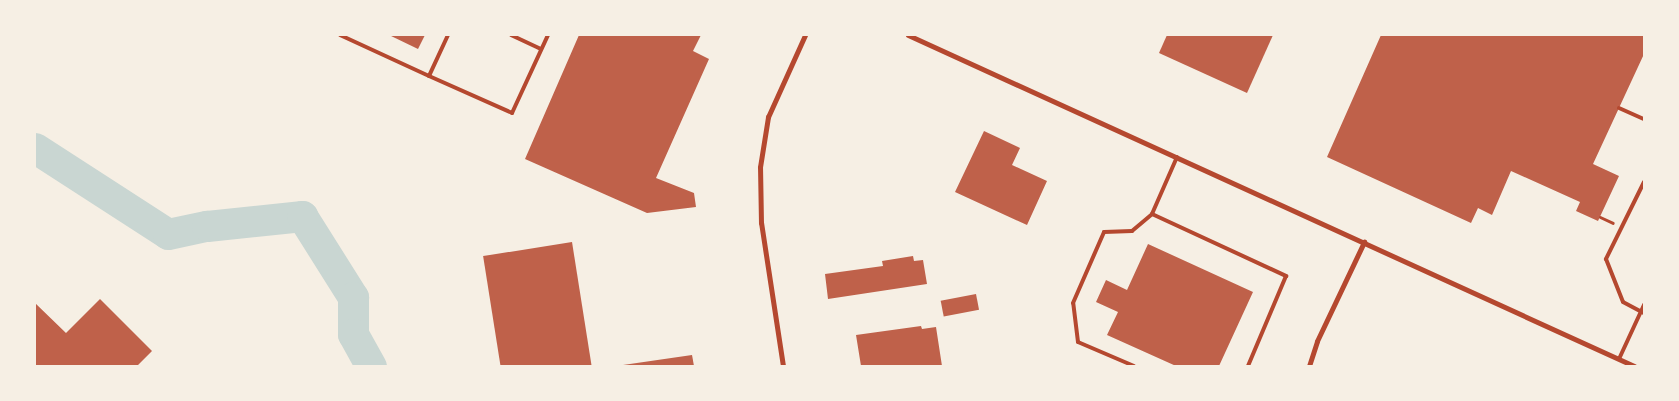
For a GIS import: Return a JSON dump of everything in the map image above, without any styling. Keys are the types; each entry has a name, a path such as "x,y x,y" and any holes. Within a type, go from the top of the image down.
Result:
{"street":[{"path":"782,366 761,223 760,167 768,118 805,35"},
{"path":"908,35 1634,366"},
{"path":"1309,366 1317,341 1364,242"}],"lane":[{"path":"340,35 512,114 548,35"},
{"path":"429,76 448,35"},
{"path":"511,35 541,49"},
{"path":"1619,108 1644,120"},
{"path":"1134,366 1078,342 1073,303 1104,232 1132,231 1152,214 1177,157"},
{"path":"1643,312 1624,302 1606,259 1644,182"},
{"path":"1152,214 1286,276 1248,366"},
{"path":"1619,359 1643,312 1644,305"}],"path":[{"path":"1600,217 1608,220"}],"building":[{"path":"389,35 425,35 418,49"},
{"path":"579,35 701,35 693,51 709,59 656,178 694,193 696,207 647,213 525,159"},
{"path":"1167,35 1273,35 1247,93 1159,53"},
{"path":"1381,35 1644,35 1644,54 1593,164 1619,176 1598,221 1576,211 1580,202 1511,171 1492,215 1478,208 1471,223 1327,157"},
{"path":"984,131 1020,148 1012,165 1047,181 1027,225 955,192"},
{"path":"572,242 592,365 501,366 483,256"},
{"path":"1148,244 1253,292 1219,366 1176,366 1107,335 1118,312 1096,302 1106,280 1127,290"},
{"path":"913,256 914,261 923,260 927,284 828,299 825,274 883,266 882,261"},
{"path":"976,294 979,310 944,317 941,301"},
{"path":"100,299 152,351 137,366 35,366 35,303 66,333"},
{"path":"921,326 922,329 936,327 942,366 861,366 856,335"},
{"path":"692,355 694,366 623,366 623,365"}],"waterway":[{"path":"35,148 168,234 207,226 302,216 353,297 353,334 371,366"}]}
